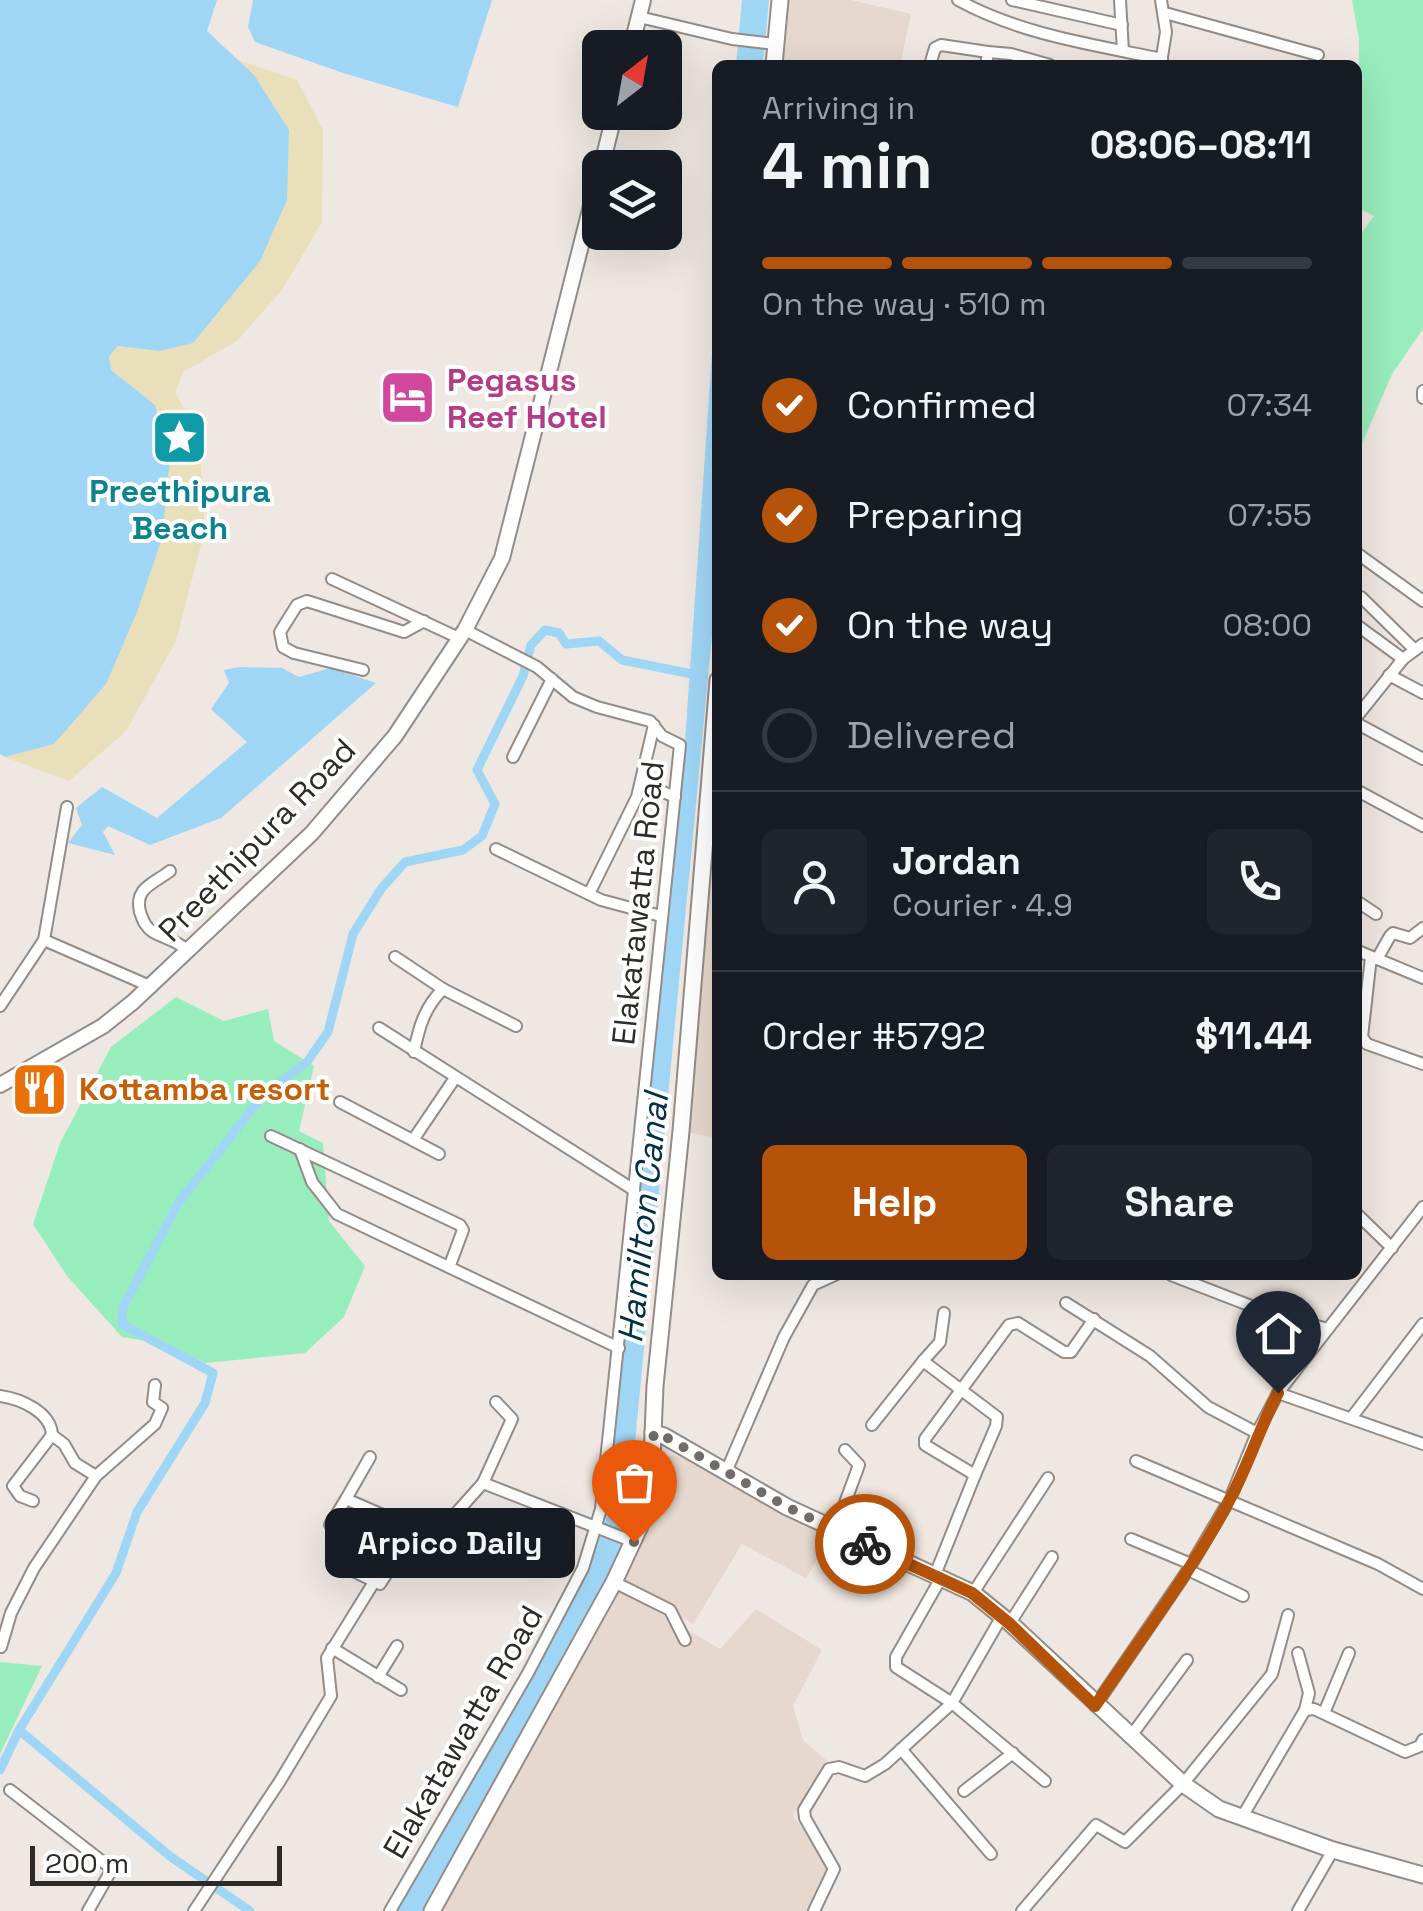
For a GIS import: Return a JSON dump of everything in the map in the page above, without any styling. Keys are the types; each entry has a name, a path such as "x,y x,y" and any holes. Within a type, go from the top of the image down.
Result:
{"main road":[{"path":"774,60 780,0"},
{"path":"433,1911 614,1582 652,1458 654,1386 712,753"},
{"path":"654,1433 834,1530 972,1593 1183,1784 1219,1809 1333,1850 1423,1876"},
{"path":"652,1458 669,1450 692,1454"}],"street":[{"path":"636,30 643,0"},
{"path":"958,0 983,14 1022,27 1154,60"},
{"path":"1012,0 1122,25"},
{"path":"1120,0 1122,51"},
{"path":"1161,60 1165,14 1162,0"},
{"path":"1165,14 1318,56"},
{"path":"639,17 732,39 773,44"},
{"path":"931,60 935,48 941,45 1032,60"},
{"path":"987,60 988,52"},
{"name":"Preethipura Road","path":"0,1085 104,1026 152,987 324,819 395,736 462,634 502,558 582,240"},
{"path":"1362,557 1423,601"},
{"path":"332,579 537,668 574,696 597,707 654,724 642,783 589,894"},
{"path":"1362,598 1419,647 1403,659 1362,710"},
{"path":"362,670 283,647 280,632 297,605 307,601 404,632 424,622"},
{"path":"1362,629 1403,659"},
{"path":"1389,675 1423,693"},
{"path":"514,757 552,679"},
{"name":"Elakatawatta Road","path":"390,1911 528,1673 583,1568 598,1529 680,745 662,736 654,724"},
{"path":"1362,726 1423,759"},
{"path":"642,783 676,798"},
{"path":"1362,793 1423,826"},
{"path":"0,1006 44,940 67,807"},
{"path":"496,849 589,894 662,916"},
{"path":"170,871 140,893 137,900 142,920 150,931 177,941 188,951"},
{"path":"1362,905 1376,914"},
{"path":"1423,928 1410,938 1393,933 1374,958 1362,1038 1367,1044 1423,1064"},
{"path":"44,940 152,987"},
{"path":"1362,953 1423,978"},
{"path":"395,958 516,1026"},
{"path":"414,1052 429,1003 444,988"},
{"path":"379,1028 634,1190"},
{"path":"413,1140 455,1078"},
{"path":"340,1102 439,1154"},
{"path":"271,1136 460,1225 463,1230 450,1265"},
{"path":"300,1149 312,1182 337,1214 618,1348"},
{"path":"1363,1272 1392,1248 1423,1207"},
{"path":"1362,1219 1392,1248"},
{"path":"726,1472 784,1337 815,1280"},
{"path":"1184,1280 1272,1314 1328,1330"},
{"path":"1095,1706 1230,1500 1257,1432 1278,1393 1328,1330 1358,1280"},
{"path":"1066,1303 1150,1356 1208,1407 1257,1432"},
{"path":"872,1426 940,1342 944,1313"},
{"path":"975,1474 924,1442 1013,1322 1070,1352 1094,1319"},
{"path":"1352,1417 1423,1324"},
{"path":"922,1361 996,1417 996,1426 938,1576 896,1657 896,1667 952,1703 1045,1782"},
{"path":"1,1647 11,1612 34,1568 96,1476 156,1424 162,1408 153,1402 155,1386"},
{"path":"1278,1393 1422,1442"},
{"path":"0,1396 14,1398 48,1418 52,1435 76,1462 96,1476"},
{"path":"346,1500 415,1529 449,1520 483,1483 512,1419 496,1402"},
{"path":"33,1501 20,1496 14,1486 52,1435"},
{"path":"834,1530 859,1465 845,1450"},
{"path":"330,1525 370,1458"},
{"path":"1136,1461 1378,1564 1423,1589"},
{"path":"972,1593 1048,1478"},
{"path":"483,1483 629,1540"},
{"path":"354,1572 380,1584 415,1529"},
{"path":"1131,1539 1243,1596"},
{"path":"814,1911 834,1869 804,1810 829,1770 839,1767 865,1776 873,1774 952,1703 1052,1557"},
{"path":"194,1911 280,1782 330,1696 332,1683 327,1669 332,1648 374,1582"},
{"path":"614,1582 670,1610 685,1640"},
{"path":"1022,1911 1096,1825 1125,1842 1183,1784 1272,1674 1288,1615"},
{"path":"378,1677 397,1646"},
{"path":"332,1648 401,1690"},
{"path":"1242,1817 1305,1710 1309,1693 1298,1652"},
{"path":"1324,1713 1350,1653"},
{"path":"1131,1736 1187,1660"},
{"path":"1305,1710 1314,1708 1405,1752 1420,1746 1423,1740"},
{"path":"901,1749 990,1854"},
{"path":"964,1791 1013,1753"},
{"path":"10,1790 112,1868 88,1911"},
{"path":"1298,1911 1333,1850"}],"shaded area":[{"path":"789,0 851,0 911,14 901,60 779,60"},
{"path":"710,794 712,1137 682,1131"},
{"path":"673,1455 690,1459 832,1535 806,1578 742,1544 693,1624 621,1579 656,1462"},
{"path":"617,1588 720,1649 756,1609 822,1650 793,1706 803,1740 827,1761 793,1815 830,1870 808,1911 447,1911 439,1907"}],"green space":[{"path":"1352,0 1423,0 1423,329 1392,374 1362,444 1362,232 1374,216 1362,210 1359,39"},
{"path":"176,997 224,1021 268,1009 274,1041 314,1066 299,1131 323,1143 329,1221 365,1266 344,1317 305,1353 205,1363 165,1344 122,1337 67,1276 33,1224 60,1143 111,1047"},
{"path":"0,1662 42,1666 0,1754"}],"sand":[{"path":"238,60 297,80 323,130 322,222 282,290 237,341 183,372 175,392 191,420 200,454 205,529 176,641 126,731 69,781 5,757 54,744 155,405 111,370 109,356 118,346 159,351 254,75"}],"water":[{"path":"0,0 217,0 207,31 254,75 289,130 287,200 260,261 193,343 159,351 118,346 109,356 111,370 155,405 170,458 162,538 137,612 106,684 54,744 5,757 0,754"},
{"path":"253,0 492,0 458,107 255,42 248,27"},
{"path":"742,0 769,0 763,60 736,60"},
{"name":"Hamilton Canal","path":"712,354 712,635 628,1516 615,1568 423,1911 397,1911 593,1557 607,1517 685,742"},
{"path":"282,668 299,677 331,668 376,683 221,818 150,845 108,826 103,832 115,855 68,843 82,825 76,808 102,787 157,818 247,742 211,709 229,683 224,670"}],"waterway":[{"path":"0,1770 19,1730 116,1573 137,1512 205,1403 213,1373 122,1324 123,1307 179,1202 265,1093 307,1062 328,1032 353,934 381,889 405,862 463,850 482,836 495,804 477,770 523,676 531,645 545,630 559,633 566,644 599,641 622,660 697,675"},
{"path":"19,1730 171,1857 250,1911"}],"way so far":[{"path":"634,1542 644,1505 654,1433 787,1507 865,1544"}],"place":[{"name":"Pegasus Reef Hotel","path":"408,398"},
{"name":"Preethipura Beach","path":"180,437"},
{"name":"Kottamba resort","path":"40,1089"},
{"name":"Arpico Daily","path":"634,1542"}],"route":[{"path":"865,1544 972,1593 1095,1706 1188,1570 1230,1500 1257,1432 1278,1393"}]}
